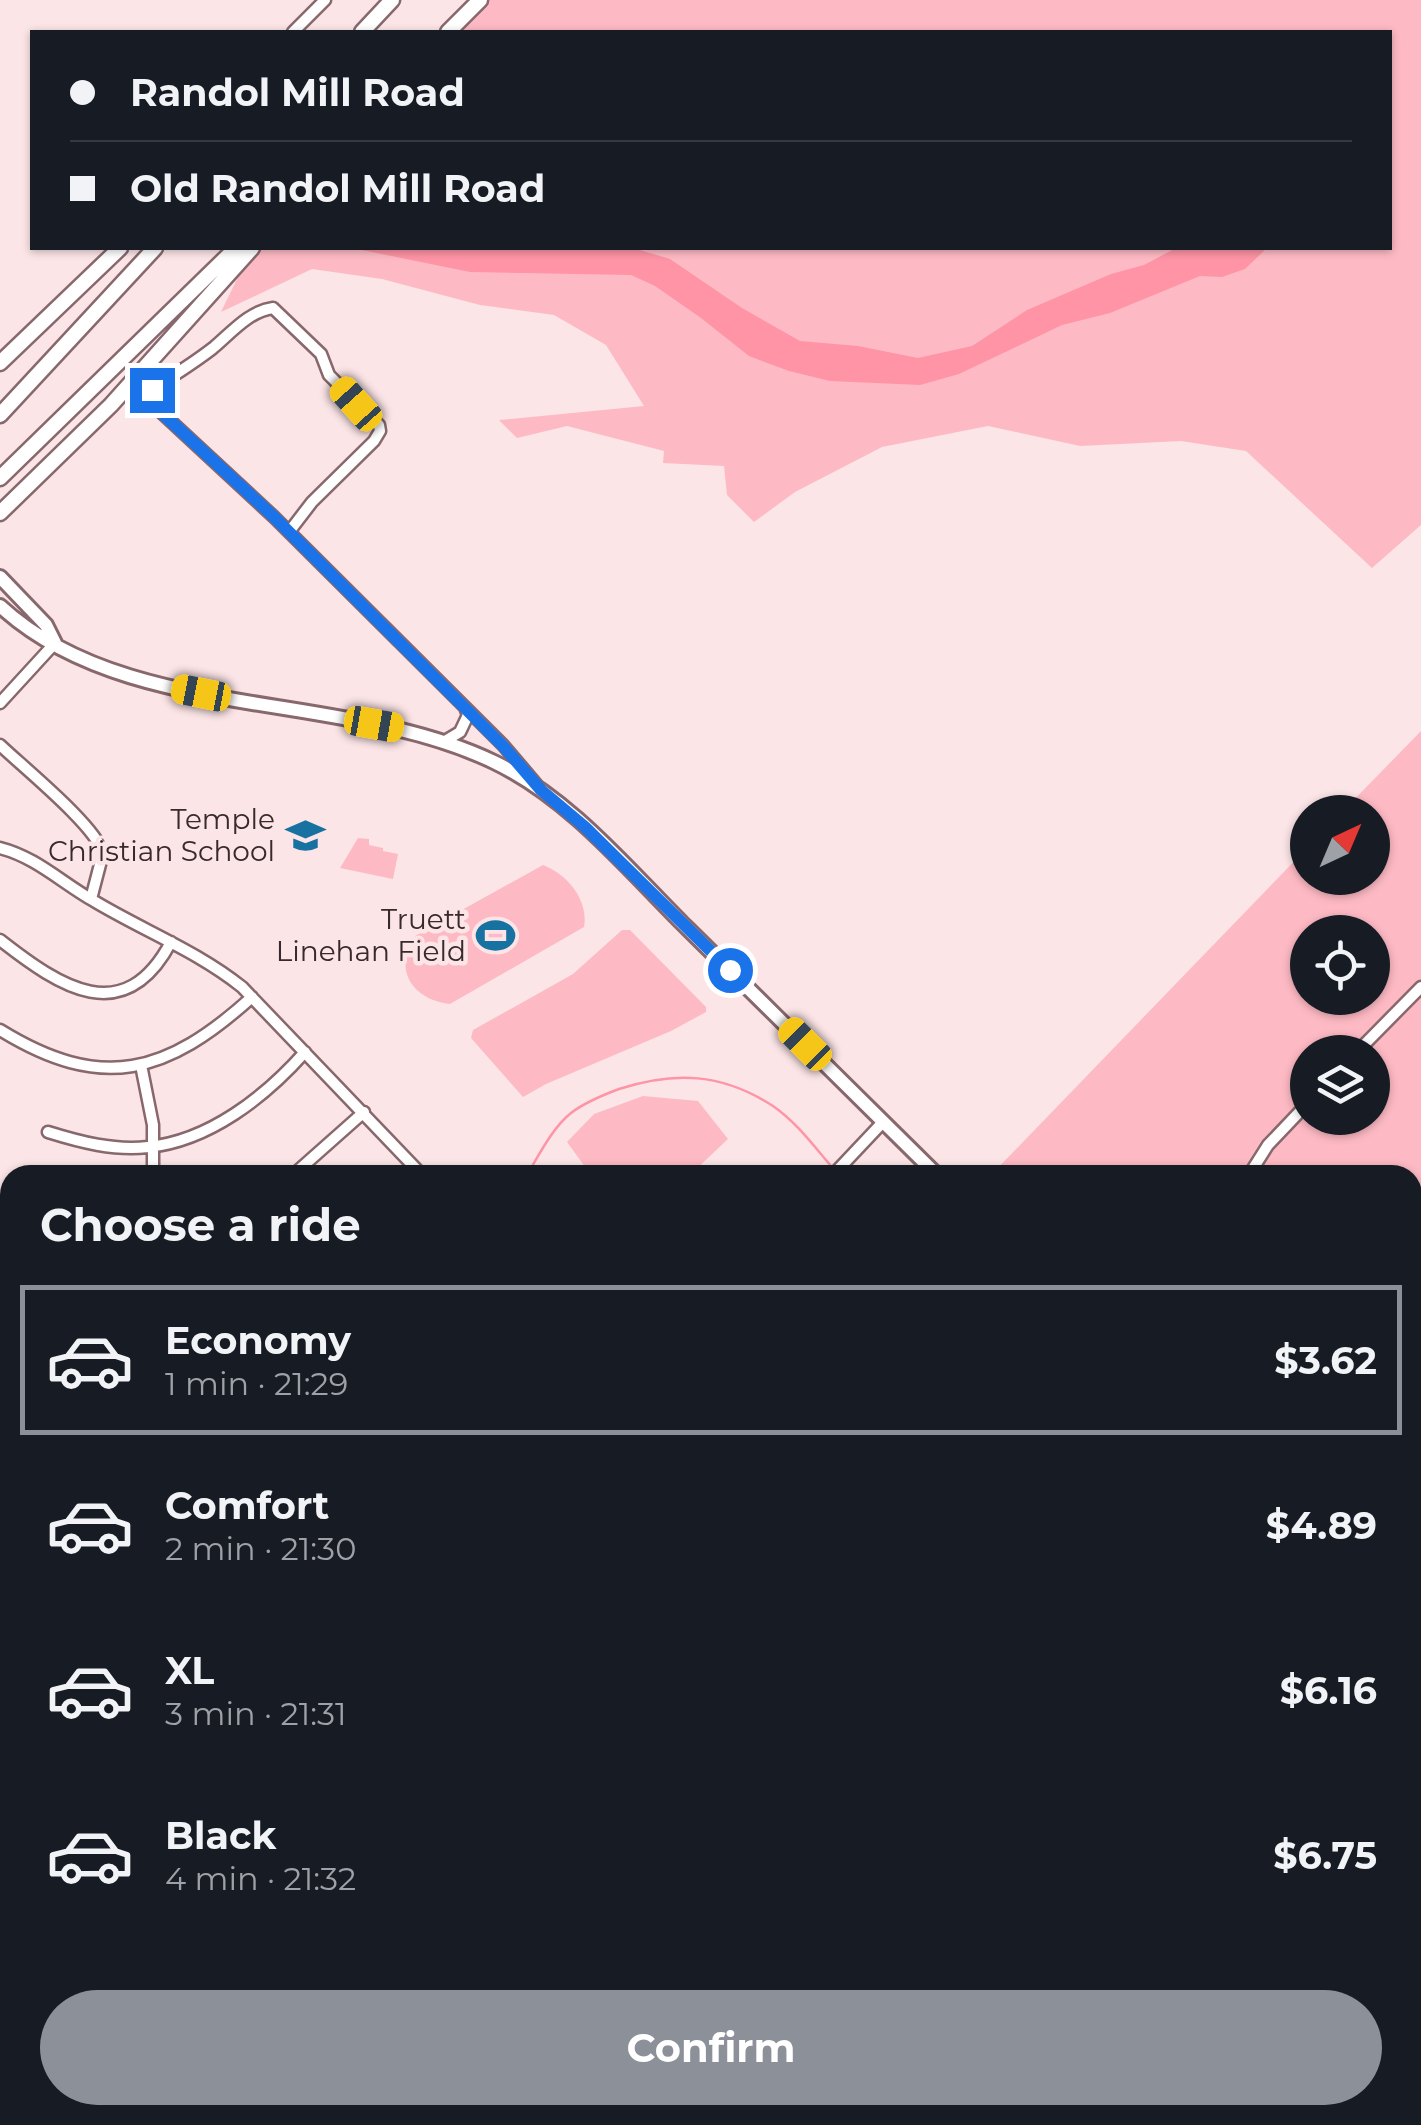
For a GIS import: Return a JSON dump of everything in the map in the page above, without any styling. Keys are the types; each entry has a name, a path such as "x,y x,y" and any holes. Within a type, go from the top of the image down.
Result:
{"highway":[{"path":"360,30 392,0"},
{"path":"450,30 480,0"},
{"path":"0,362 118,250"},
{"path":"0,415 153,250"},
{"path":"0,478 234,250"},
{"path":"0,512 110,406 250,250"}],"main road":[{"path":"0,578 46,626 55,643"},
{"path":"0,606 38,637 98,665 148,682 408,729 496,763 541,790 585,827 926,1165"}],"street":[{"path":"295,30 325,0"},
{"path":"289,532 380,431 378,424 329,374 321,354 273,308 264,309 231,330 214,347 152,390 150,402 289,532 464,706 541,790"},
{"path":"0,703 55,643"},
{"path":"445,741 456,736 467,721 464,706"},
{"path":"0,745 102,846 91,900"},
{"path":"0,848 29,858 91,900 212,963 252,997 413,1165"},
{"path":"0,940 60,982 113,994 140,984 160,963 171,942"},
{"path":"1374,1035 1421,987"},
{"path":"0,1030 29,1048 79,1064 141,1066 197,1042 252,997"},
{"path":"48,1132 94,1146 154,1146 203,1130 248,1105 305,1052"},
{"path":"141,1066 153,1125 153,1165"},
{"path":"303,1165 364,1112"},
{"path":"843,1165 884,1122"},
{"path":"1256,1165 1290,1122"}],"shaded area":[{"path":"476,0 1421,0 1421,525 1372,568 1246,451 1181,441 1080,446 988,426 882,447 795,492 754,522 727,495 724,466 663,463 664,451 567,426 517,438 499,420 644,406 606,345 554,315 480,305 382,279 312,269 221,312 251,250 1392,250 1392,30 448,30"},
{"path":"362,250 640,250 670,259 742,308 800,341 858,346 918,358 972,346 1027,310 1111,274 1144,265 1172,250 1265,250 1245,269 1222,277 1200,276 1110,313 1062,325 959,374 920,385 830,381 749,356 655,286 631,275 470,272"},
{"path":"1421,731 1421,1165 1001,1165 1290,866 1290,895 1390,895 1390,795 1359,795"},
{"path":"358,838 369,839 369,845 398,854 393,879 340,868"},
{"name":"Truett Linehan Field","path":"543,865 560,875 580,898 584,927 450,1004 417,990 406,971 408,949 415,936"},
{"path":"622,930 630,930 706,1007 706,1012 523,1097 471,1038 473,1030 573,974"},
{"path":"643,1096 698,1101 728,1139 701,1165 584,1165 567,1142 594,1114"}],"waterway":[{"path":"533,1165 552,1133 576,1109 619,1089 679,1078 717,1081 754,1095 797,1126 830,1165"}],"place":[{"name":"Temple Christian School","path":"305,835"},
{"name":"Truett Linehan Field","path":"496,935"}],"route":[{"path":"152,390 150,402 274,517 503,746 541,790 585,827 730,970"}]}
